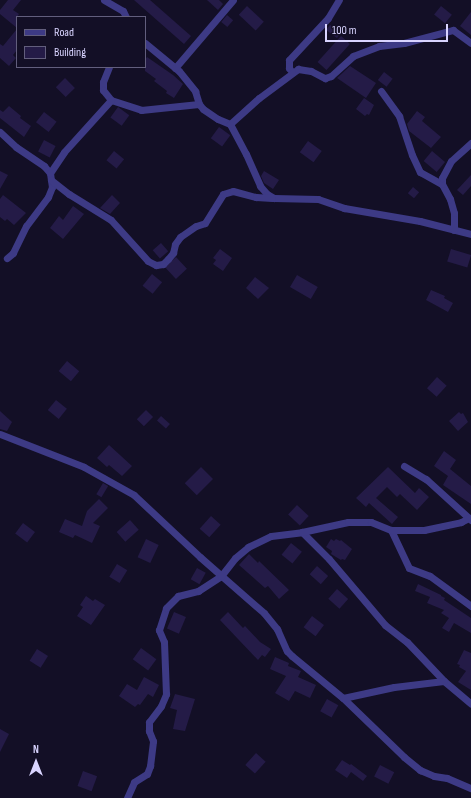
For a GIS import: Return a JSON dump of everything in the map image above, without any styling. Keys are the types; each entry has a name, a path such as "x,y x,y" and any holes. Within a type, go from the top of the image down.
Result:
{"street":[{"path":"104,0 123,11 126,16"},
{"path":"175,68 233,0"},
{"path":"292,72 289,68 289,60 328,18 339,0"},
{"path":"230,124 292,72 305,69 325,78 331,76 353,56 379,46 404,43 453,30 471,44"},
{"path":"146,44 175,68 195,91 199,104 218,119 230,124 243,148 260,186 267,194 274,198"},
{"path":"109,68 102,82 102,90 111,100 141,110 199,104"},
{"path":"381,91 399,116 412,155 420,172 442,184"},
{"path":"7,258 12,253 26,226 48,197 52,187 51,176 64,152 111,100"},
{"path":"0,132 16,146 44,166 51,176 69,194 111,220 148,261 156,265 163,264 168,259 173,253 175,244 180,237 196,226 205,223 223,194 233,191 256,197 318,200 344,208 420,221 471,234"},
{"path":"454,230 454,213 450,199 442,184 442,178 451,162 471,143"},
{"path":"0,434 84,467 134,495 272,621 277,628 287,651 343,698 391,746 420,770 434,776 447,778 471,788"},
{"path":"127,798 134,782 147,774 150,766 153,741 149,731 149,722 161,706 166,694 164,642 159,630 166,608 178,596 198,591 221,576 234,558 248,547 271,536 302,532 348,522 371,522 391,530 424,530 470,519 426,479 404,466"},
{"path":"391,530 409,568 430,576 471,606"},
{"path":"302,532 329,559 385,625 407,642 444,681 471,704"},
{"path":"343,698 394,687 444,681"}],"building":[{"path":"8,0 21,0 13,10 19,14 16,16 16,27 0,14 0,10"},
{"path":"134,0 150,0 191,36 184,44"},
{"path":"207,0 219,0 223,4 218,10"},
{"path":"247,6 264,22 256,30 239,15"},
{"path":"441,6 452,15 445,23 434,15"},
{"path":"471,12 471,35 460,26"},
{"path":"227,15 233,20 227,27 221,22"},
{"path":"330,25 341,32 337,38 326,30"},
{"path":"16,30 16,51 13,55 16,58 9,66 0,58 0,44 3,46"},
{"path":"341,36 350,44 326,70 318,62"},
{"path":"147,57 173,75 183,84 174,98 166,93 167,91 154,81 156,79 145,71"},
{"path":"350,66 376,83 366,98 337,78"},
{"path":"384,72 393,79 387,87 378,80"},
{"path":"65,78 75,88 66,97 56,87"},
{"path":"364,98 374,105 369,115 367,114 365,116 356,109"},
{"path":"9,106 21,116 20,118 31,126 24,137 0,118 0,110 3,112"},
{"path":"118,107 129,115 122,126 110,118"},
{"path":"417,111 425,117 422,121 441,137 431,148 409,131 407,124"},
{"path":"44,112 57,122 49,132 36,122"},
{"path":"219,127 230,135 222,147 211,138"},
{"path":"44,140 56,146 50,157 38,152"},
{"path":"308,141 322,151 314,162 300,152"},
{"path":"114,151 124,159 117,169 106,160"},
{"path":"432,151 445,162 437,172 424,161"},
{"path":"0,171 8,175 0,189"},
{"path":"264,171 279,180 273,189 264,183 261,176"},
{"path":"471,175 471,186 463,195 457,190"},
{"path":"413,187 419,192 414,198 408,193"},
{"path":"3,195 26,213 14,225 7,219 5,221 0,217 0,199"},
{"path":"112,195 120,203 110,214 100,208"},
{"path":"73,206 84,214 63,239 50,228 59,216 63,220"},
{"path":"161,243 168,251 160,259 153,250"},
{"path":"220,249 232,258 223,271 213,264 216,260 213,258"},
{"path":"451,249 471,255 467,268 447,261"},
{"path":"176,257 187,269 176,279 165,267"},
{"path":"152,274 162,282 153,294 143,286"},
{"path":"297,275 318,287 311,299 290,287"},
{"path":"255,277 269,288 258,299 246,288"},
{"path":"431,290 445,296 444,298 453,303 448,312 426,300"},
{"path":"67,361 79,371 71,381 59,371"},
{"path":"437,377 447,386 437,397 427,388"},
{"path":"56,400 67,409 59,419 48,410"},
{"path":"146,410 153,417 144,426 137,419"},
{"path":"0,411 12,422 7,431 0,429"},
{"path":"459,412 461,414 463,413 468,422 458,431 449,421"},
{"path":"161,416 170,424 166,428 157,420"},
{"path":"109,445 132,466 122,476 109,465 107,467 97,458"},
{"path":"444,451 456,460 450,469 471,486 471,504 443,485 448,476 434,466"},
{"path":"201,467 213,479 197,495 185,483"},
{"path":"388,467 415,493 419,488 429,497 417,510 400,494 397,497 387,487 376,498 398,517 392,524 369,503 366,507 356,498"},
{"path":"103,483 108,486 101,497 96,494"},
{"path":"99,499 108,508 93,523 100,526 92,543 75,535 73,538 59,532 65,519 82,526 87,511"},
{"path":"297,505 309,516 300,525 288,515"},
{"path":"211,516 221,525 209,537 200,529"},
{"path":"130,520 139,530 125,542 117,532"},
{"path":"23,523 35,532 27,542 15,533"},
{"path":"146,539 159,545 150,563 138,557"},
{"path":"331,539 334,541 336,539 341,540 352,549 345,560 341,560 331,554 332,551 326,547"},
{"path":"291,543 302,552 292,563 282,555"},
{"path":"249,554 258,563 259,561 289,590 279,599 268,586 265,588 239,565"},
{"path":"117,564 127,570 120,583 109,577"},
{"path":"317,566 328,576 321,584 310,574"},
{"path":"197,568 206,573 199,584 191,579"},
{"path":"418,584 441,595 445,598 444,600 471,618 471,633 454,623 449,632 442,628 449,618 441,613 444,610 427,603 430,597 415,591"},
{"path":"337,589 348,599 339,609 328,599"},
{"path":"86,596 93,601 95,599 105,605 91,625 77,616 83,607 80,605"},
{"path":"174,612 186,617 179,634 167,629"},
{"path":"228,612 243,628 245,626 260,642 271,649 265,657 262,655 258,660 220,620"},
{"path":"312,616 324,625 316,636 304,627"},
{"path":"141,648 156,659 148,670 133,659"},
{"path":"37,649 48,656 41,668 30,661"},
{"path":"464,650 471,653 471,690 458,682 466,671 457,664"},
{"path":"275,657 289,663 288,666 301,671 298,677 316,685 310,698 295,691 289,701 275,693 286,676 270,669"},
{"path":"144,677 159,685 153,697 148,694 140,705 138,704 135,707 119,696 127,684 137,690"},
{"path":"175,694 195,699 185,731 173,729 177,710 170,708"},
{"path":"327,699 338,705 332,718 320,711"},
{"path":"0,729 9,734 0,752"},
{"path":"256,753 266,762 255,774 245,765"},
{"path":"342,760 350,765 351,764 367,776 363,781 351,772 347,778 335,770"},
{"path":"380,765 394,772 388,784 374,777"},
{"path":"83,771 97,776 92,791 78,786"}]}
